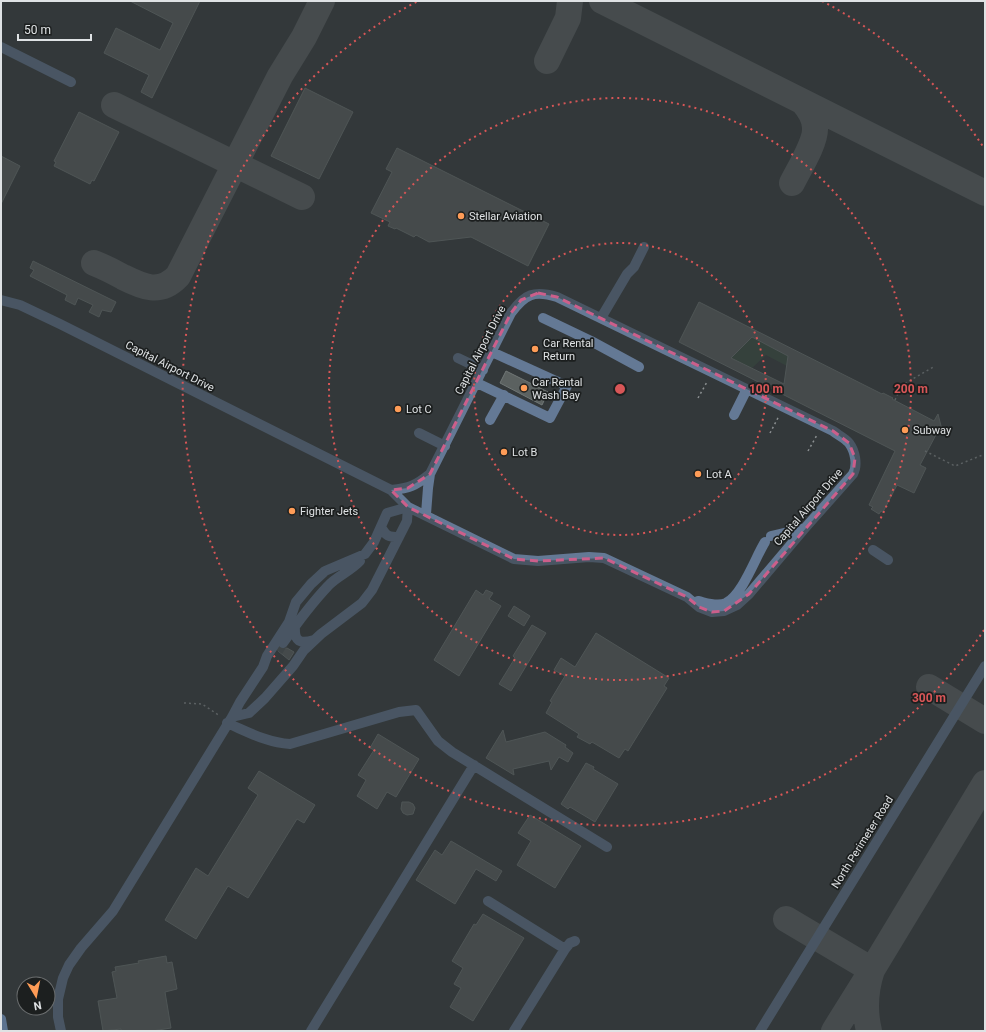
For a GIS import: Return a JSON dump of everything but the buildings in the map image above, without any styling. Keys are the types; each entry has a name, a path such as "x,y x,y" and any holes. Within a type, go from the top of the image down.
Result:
{"main road":[{"path":"1,1019 3,1031"}],"street":[{"path":"1,47 70,82"},
{"path":"601,318 627,274 634,267 644,247"},
{"name":"Capital Airport Drive","path":"1,300 20,305 60,324 391,490 408,507 426,514 514,559 538,561 589,557 604,558 687,597 699,607 712,612 724,612 737,605 749,594 853,474 856,464 853,451 849,443 833,431 557,296 547,294 530,295 521,300 511,313 430,474 426,514"},
{"path":"543,318 591,341 639,367"},
{"path":"477,383 550,418 567,386 492,352"},
{"path":"458,358 483,370"},
{"path":"734,415 747,389"},
{"path":"490,420 504,395"},
{"path":"419,433 444,446"},
{"name":"Capital Airport Drive","path":"391,490 408,488 417,484 430,474"},
{"path":"228,720 249,713 265,698 293,666 304,650 362,603 372,590 407,521 408,507 387,512 381,527 370,548 365,554 325,571 312,584 296,602 292,624 273,658 263,667"},
{"path":"381,527 388,537 399,537"},
{"path":"687,597 713,605 726,603 739,590 768,539 805,528"},
{"path":"873,550 888,560"},
{"path":"292,624 294,635 297,639 303,642 316,639"},
{"path":"61,1031 58,1018 58,999 63,978 69,965 81,948 102,926 113,911 228,720 263,667 267,656 292,624"},
{"name":"North Perimeter Road","path":"760,1031 985,666"},
{"path":"228,720 270,741 280,744 290,744 399,712 416,710 438,741 452,752 607,847"},
{"path":"311,1031 474,765"},
{"path":"488,901 565,949"},
{"path":"514,1031 565,949 570,943 575,941"}],"path":[{"path":"895,400 902,385 934,366"},
{"path":"698,398 707,382"},
{"path":"770,433 779,416"},
{"path":"808,451 817,435"},
{"path":"925,451 955,466 985,454"},
{"path":"184,703 202,704 228,720"}],"highlighted area":[{"path":"538,293 557,297 833,431 849,443 855,458 853,474 749,594 724,611 712,612 699,607 687,597 604,558 538,561 514,559 408,507 391,490 408,488 430,474 511,313 521,300"}],"green space":[{"path":"752,337 788,356 787,366 766,355 752,368 731,358"}],"taxiway":[{"path":"94,263 144,286 165,286 178,276 280,76 304,37 322,1"},
{"path":"547,61 568,18 570,1"},
{"path":"602,1 985,193"},
{"path":"792,183 803,163 815,134 813,117 803,102"},
{"path":"114,105 302,197"},
{"path":"929,687 985,721"},
{"path":"834,1031 985,783"},
{"path":"786,919 872,970 866,1000 866,1016 869,1031"}],"tunnel":[{"path":"278,651 283,643"}],"place":[{"name":"Stellar Aviation","path":"461,216"},
{"name":"Car Rental Return","path":"535,349"},
{"name":"Car Rental Wash Bay","path":"524,388"},
{"name":"Lot C","path":"398,409"},
{"name":"Subway","path":"905,430"},
{"name":"Lot B","path":"504,452"},
{"name":"Lot A","path":"698,474"},
{"name":"Fighter Jets","path":"292,511"}]}
